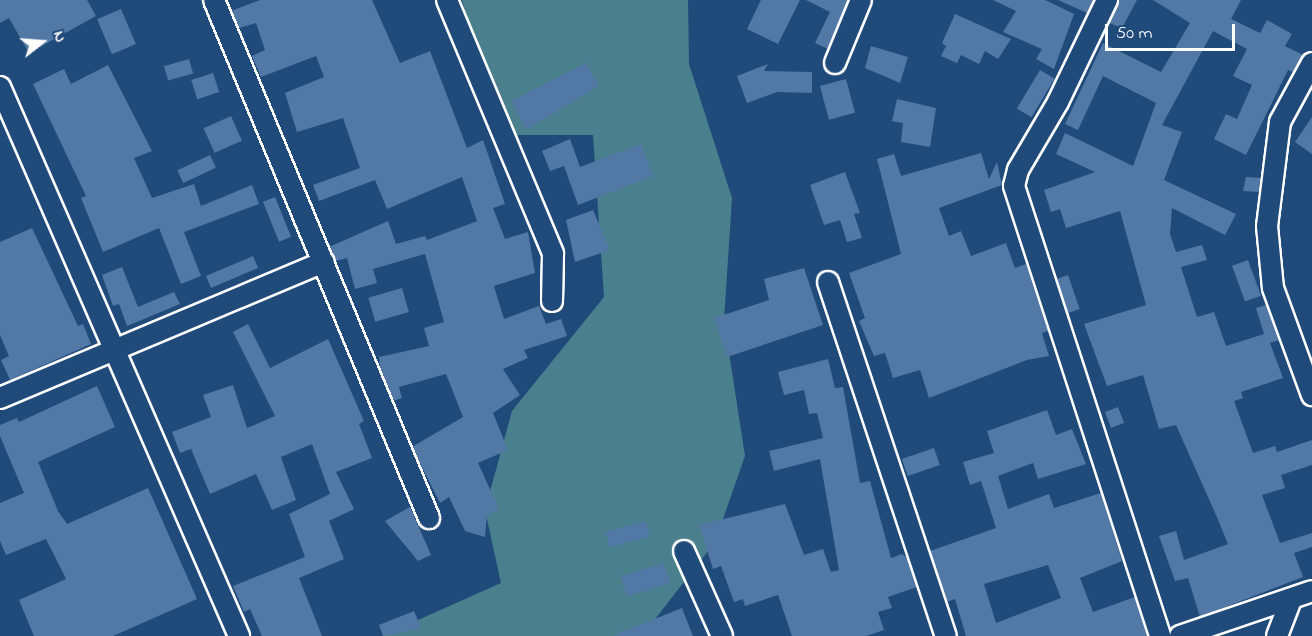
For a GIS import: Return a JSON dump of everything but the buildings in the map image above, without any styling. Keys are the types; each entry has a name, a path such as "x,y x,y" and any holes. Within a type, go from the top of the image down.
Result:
{"street":[{"path":"214,0 429,518"},
{"path":"447,0 553,254 552,301"},
{"path":"835,63 861,0"},
{"path":"1107,0 1058,102 1018,170 1014,186 1160,636"},
{"path":"1312,63 1280,122 1267,226 1273,288 1312,395"},
{"path":"0,87 239,636"},
{"path":"0,398 324,262"},
{"path":"828,282 946,636"},
{"path":"684,551 722,636"},
{"path":"1179,636 1312,591"},
{"path":"1277,636 1291,600"}],"green space":[{"path":"462,0 688,0 689,64 732,198 724,320 745,456 715,542 642,636 382,636 501,583 485,510 512,411 604,297 593,135 512,135 478,56"}]}
